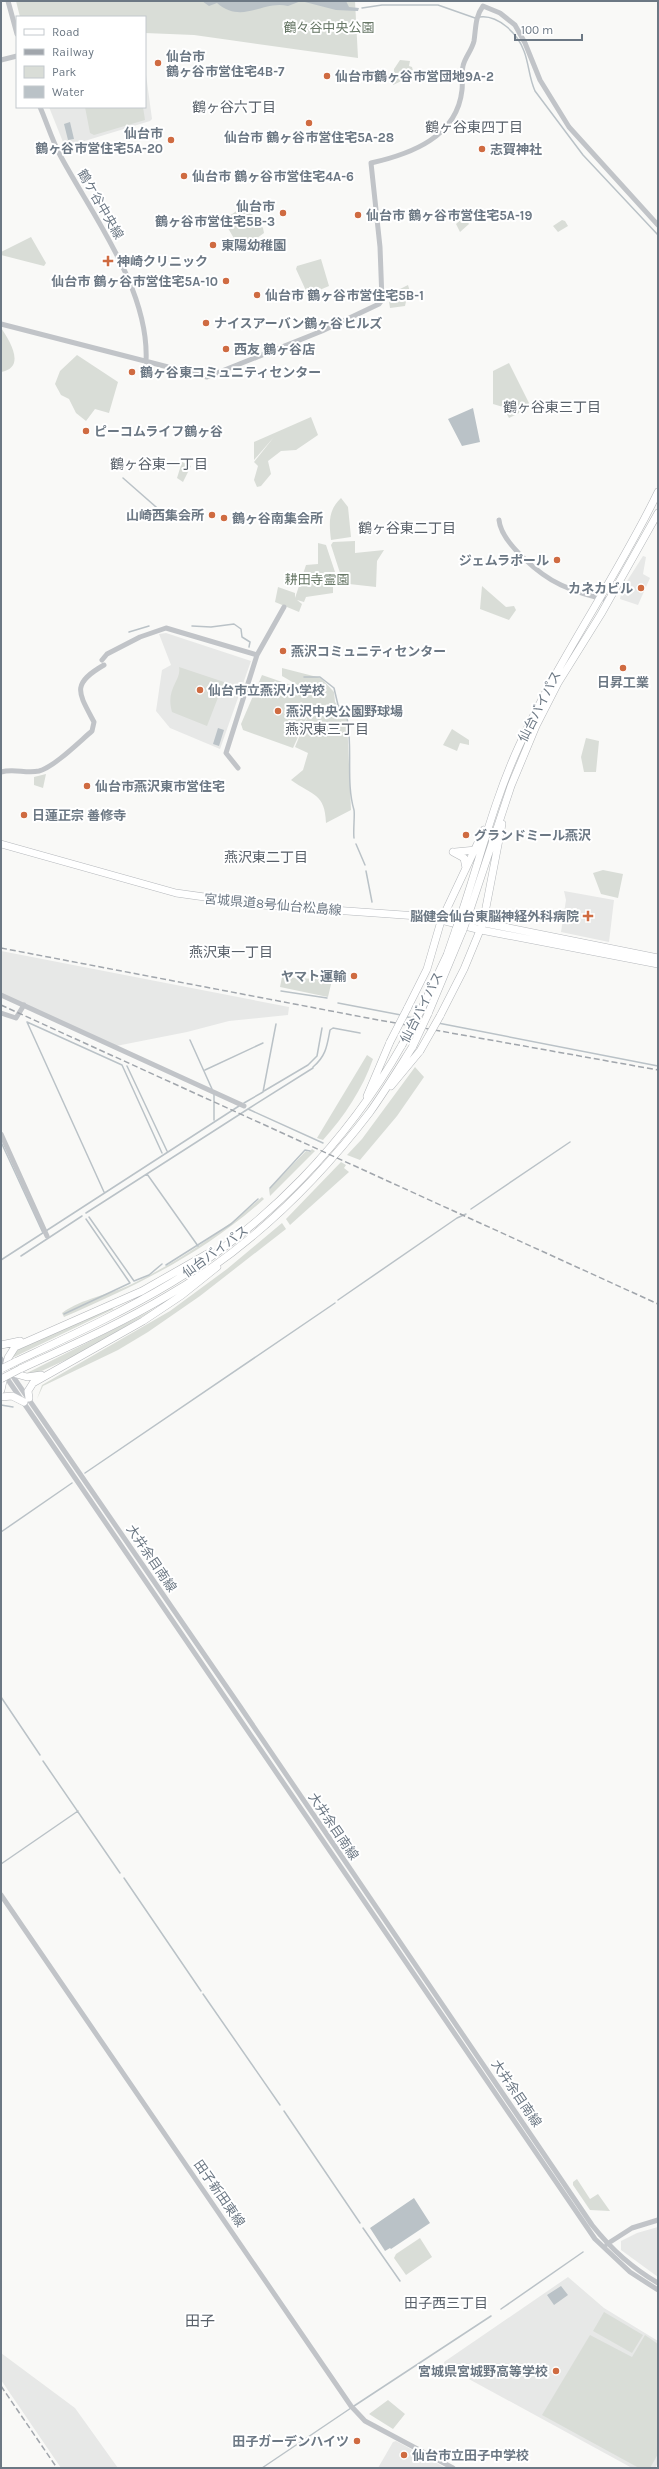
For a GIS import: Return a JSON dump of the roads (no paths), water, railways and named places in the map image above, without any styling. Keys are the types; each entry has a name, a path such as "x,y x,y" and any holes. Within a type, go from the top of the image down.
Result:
{"main road":[{"name":"仙台バイパス","path":"465,915 498,801 518,747 537,709 633,542 658,492"},
{"name":"仙台バイパス","path":"4,1371 20,1369 141,1310 168,1295 232,1253 291,1202 321,1170 371,1111 413,1046 428,1014 524,753 558,683 609,600 658,513"},
{"path":"363,1105 390,1042 427,969 443,918 498,801"},
{"path":"371,1111 420,1050 440,1016 481,930 505,804"},
{"name":"宮城県道8号仙台松島線","path":"1,844 176,893 262,905 443,918 483,923 658,958"},
{"path":"466,870 464,858 453,852 476,850"},
{"name":"宮城県道8号仙台松島線","path":"443,918 481,930 658,964"},
{"name":"仙台バイパス","path":"4,1371 15,1362 136,1303 173,1282 225,1245 268,1211 301,1180 337,1140 385,1075 420,1012 460,930"},
{"path":"1,1390 4,1371 9,1355 15,1347 142,1291 225,1245"},
{"path":"1,1397 12,1396 26,1400 30,1386 48,1373 143,1321 207,1277 232,1253"},
{"path":"1,1345 12,1345 40,1335"},
{"path":"4,1371 27,1377 48,1373"}],"street":[{"path":"8,1 16,30"},
{"path":"1,324 202,376 213,376 322,331 381,303 380,247 372,163 410,153 444,130 459,103 462,90 463,66 474,42 477,17 483,6 500,13 515,25 525,43 540,80 569,127 658,225"},
{"path":"1,60 16,56"},
{"name":"鶴ケ谷中央線","path":"40,108 60,154 112,245 123,268 136,302 147,347 146,362"},
{"path":"499,520 503,534 510,545 552,580 562,586 609,600"},
{"path":"238,768 226,753 257,655 284,607"},
{"path":"1,772 12,769 32,772 45,769 92,732 94,722 81,697 79,689 84,678 103,662 107,654 142,636 166,628 257,655"},
{"path":"1,995 243,1105"},
{"path":"1,1013 16,1018 24,1006"},
{"path":"1,1134 45,1233"},
{"path":"1,1359 4,1371 26,1400 595,2239 630,2272 658,2290"},
{"name":"大井余目南線","path":"26,1400 592,2225 607,2244 641,2273 658,2283"},
{"name":"田子新田東線","path":"1,1894 352,2408 365,2421 453,2468"},
{"path":"607,2244 632,2228 658,2220"}],"water":[{"path":"202,1 301,1 288,6 270,6 244,12 235,12 226,9 217,3 209,6"},
{"path":"301,1 346,1 349,7 359,8 358,11 336,10"},
{"path":"70,122 74,139 68,140 64,124"},
{"path":"473,408 480,442 462,446 448,419"},
{"path":"218,728 224,730 219,746 213,744"},
{"path":"414,2198 430,2223 391,2249 390,2248 385,2251 370,2228"},
{"path":"561,2286 568,2295 554,2305 547,2295"}],"waterway":[{"path":"362,8 382,5 438,5 475,18"},
{"path":"479,17 486,17 500,22 517,38 524,51 531,81 535,91 583,155 658,235"},
{"path":"123,478 172,521"},
{"path":"192,626 211,627 234,624 241,629 242,637 250,642 249,647"},
{"path":"129,632 149,626"},
{"path":"304,677 320,677 334,688 338,705 347,715 348,727"},
{"path":"349,735 350,782 354,812 354,838"},
{"path":"356,844 365,865"},
{"path":"366,871 372,902"},
{"path":"281,991 327,998"},
{"path":"338,1003 401,1015"},
{"path":"407,1017 415,1018"},
{"path":"27,1022 122,1065 162,1153"},
{"path":"27,1022 104,1192"},
{"path":"438,1023 658,1066"},
{"path":"244,1103 263,1092 276,1024"},
{"path":"264,1091 308,1065 317,1056 322,1028"},
{"path":"313,1067 323,1055 327,1046 330,1030 333,1028 360,1033"},
{"path":"190,1040 212,1089"},
{"path":"205,1070 263,1043"},
{"path":"127,1066 167,1151"},
{"path":"313,1068 248,1109 323,1143"},
{"path":"214,1094 214,1120"},
{"path":"1,1260 239,1106"},
{"path":"86,1213 248,1109"},
{"path":"1,1142 43,1233"},
{"path":"471,1209 570,1142"},
{"path":"270,1188 305,1150 310,1151"},
{"path":"147,1174 198,1246"},
{"path":"166,1265 231,1224 258,1199"},
{"path":"338,1300 457,1218 466,1214"},
{"path":"21,1256 82,1216"},
{"path":"89,1217 134,1281 149,1275 162,1264"},
{"path":"64,1314 130,1283 86,1219"},
{"path":"85,1473 335,1303"},
{"path":"1,1405 13,1407"},
{"path":"1,1532 72,1483"},
{"path":"1,1697 40,1755"},
{"path":"43,1761 120,1873"},
{"path":"1,1864 78,1811"},
{"path":"124,1878 201,1991"},
{"path":"203,1994 280,2105"},
{"path":"284,2111 360,2223"},
{"path":"363,2228 400,2281"},
{"path":"501,2309 583,2252"},
{"path":"354,2406 491,2316"},
{"path":"262,2468 351,2408"}],"railway":[{"path":"1,948 373,1019 658,1070"},
{"path":"1,1005 658,1304"},
{"path":"1,2386 57,2468"}],"place":[{"name":"仙台市 鶴ヶ谷市営住宅4B-7","path":"158,63"},
{"name":"仙台市鶴ヶ谷市営団地9A-2","path":"327,76"},
{"name":"仙台市 鶴ヶ谷市営住宅5A-28","path":"309,123"},
{"name":"仙台市 鶴ヶ谷市営住宅5A-20","path":"171,140"},
{"name":"志賀神社","path":"482,149"},
{"name":"仙台市 鶴ヶ谷市営住宅4A-6","path":"184,176"},
{"name":"仙台市 鶴ヶ谷市営住宅5B-3","path":"283,213"},
{"name":"仙台市 鶴ヶ谷市営住宅5A-19","path":"358,215"},
{"name":"東陽幼稚園","path":"213,245"},
{"name":"神崎クリニック","path":"108,261"},
{"name":"仙台市 鶴ヶ谷市営住宅5A-10","path":"226,281"},
{"name":"仙台市 鶴ヶ谷市営住宅5B-1","path":"257,295"},
{"name":"ナイスアーバン鶴ヶ谷ヒルズ","path":"206,323"},
{"name":"西友 鶴ヶ谷店","path":"226,349"},
{"name":"鶴ヶ谷東コミュニティセンター","path":"132,372"},
{"name":"ピーコムライフ鶴ヶ谷","path":"86,431"},
{"name":"山崎西集会所","path":"212,515"},
{"name":"鶴ヶ谷南集会所","path":"224,518"},
{"name":"ジェムラポール","path":"557,560"},
{"name":"カネカビル","path":"641,588"},
{"name":"燕沢コミュニティセンター","path":"283,651"},
{"name":"日昇工業","path":"623,668"},
{"name":"仙台市立燕沢小学校","path":"200,690"},
{"name":"燕沢中央公園野球場","path":"278,711"},
{"name":"仙台市燕沢東市営住宅","path":"87,786"},
{"name":"日蓮正宗 善修寺","path":"24,815"},
{"name":"グランドミール燕沢","path":"466,835"},
{"name":"脳健会仙台東脳神経外科病院","path":"588,916"},
{"name":"ヤマト運輸","path":"354,976"},
{"name":"宮城県宮城野高等学校","path":"556,2371"},
{"name":"田子ガーデンハイツ","path":"357,2441"},
{"name":"仙台市立田子中学校","path":"404,2455"}],"district":[{"name":"鶴ヶ谷六丁目","path":"234,107"},
{"name":"鶴ヶ谷東四丁目","path":"474,127"},
{"name":"鶴ヶ谷東三丁目","path":"552,407"},
{"name":"鶴ヶ谷東一丁目","path":"159,464"},
{"name":"鶴ヶ谷東二丁目","path":"407,528"},
{"name":"燕沢東三丁目","path":"327,729"},
{"name":"燕沢東二丁目","path":"266,857"},
{"name":"燕沢東一丁目","path":"231,952"},
{"name":"田子西三丁目","path":"446,2303"},
{"name":"田子","path":"200,2321"}],"park label":[{"name":"鶴々谷中央公園","path":"329,27"},
{"name":"耕田寺霊園","path":"317,579"}]}
